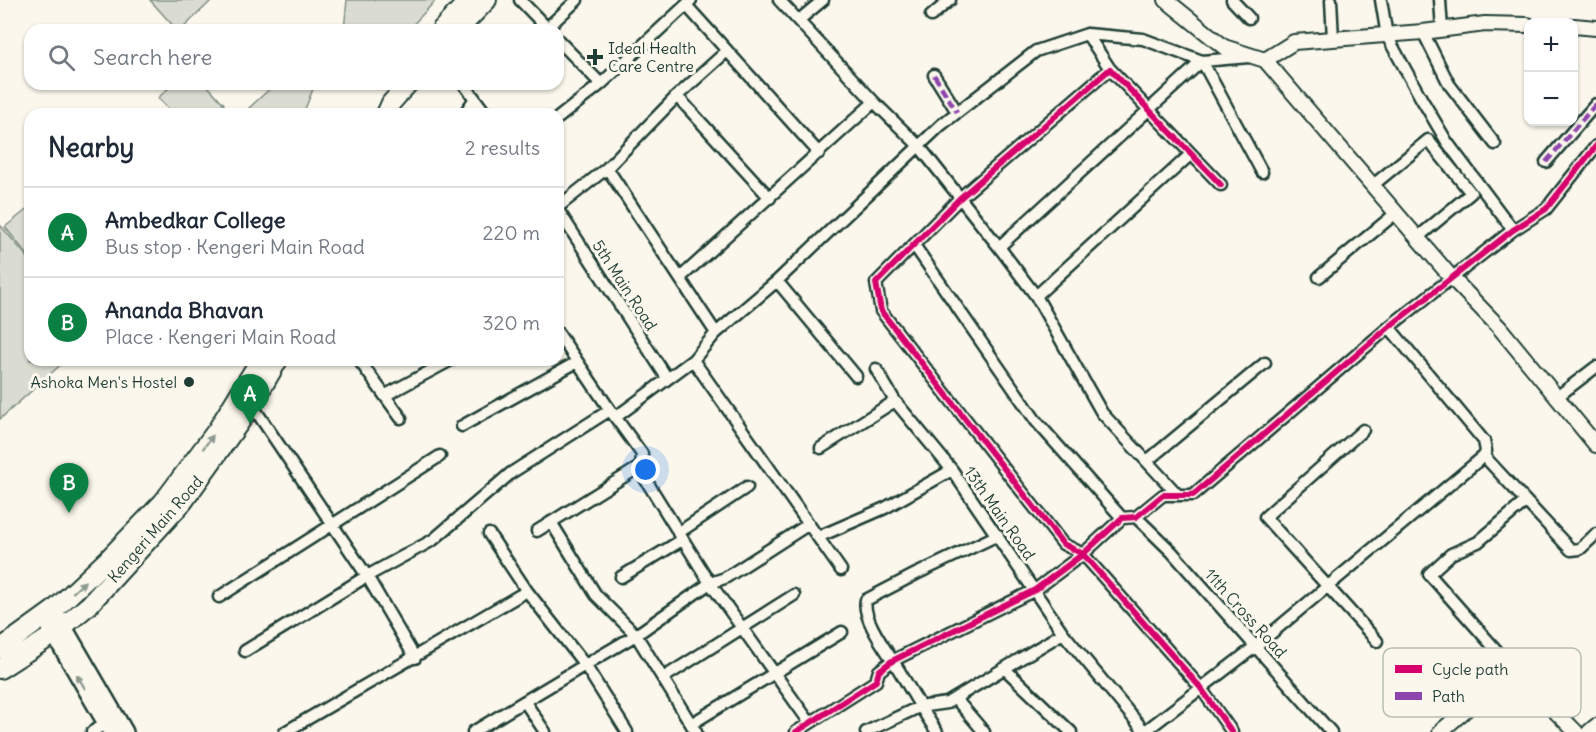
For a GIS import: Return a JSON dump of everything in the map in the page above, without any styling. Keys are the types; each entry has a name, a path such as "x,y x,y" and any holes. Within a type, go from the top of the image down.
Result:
{"main road":[{"path":"447,24 469,0"},
{"path":"464,24 487,0"},
{"path":"378,108 391,90"},
{"path":"389,108 403,90"},
{"name":"Kengeri Main Road","path":"0,669 54,622 108,559 163,502 217,430 256,366"},
{"name":"Kengeri Main Road","path":"0,649 89,605 183,501 252,405 275,366"},
{"path":"54,622 111,724 125,732"}],"street":[{"path":"520,0 543,24"},
{"path":"553,24 577,0"},
{"path":"779,0 874,102 919,146 1036,296 1102,413 1178,495"},
{"path":"799,21 823,0"},
{"path":"931,16 950,0"},
{"path":"1166,0 1224,47 1259,58 1451,277 1499,327 1596,445"},
{"path":"1232,0 1249,18"},
{"path":"1331,0 1333,39"},
{"path":"1381,0 1387,36 1447,142 1513,230"},
{"path":"1440,0 1442,30"},
{"path":"564,113 601,84 688,2 727,51 819,153"},
{"path":"245,651 367,576 433,540 511,473 613,414 693,360 716,333 777,281 919,146 957,112 1036,51 1087,34 1143,39 1202,61 1259,58 1294,42 1387,36 1485,24 1524,25"},
{"path":"1578,26 1596,28"},
{"path":"1423,32 1449,84 1495,144"},
{"path":"1087,34 1110,69 1221,185"},
{"path":"564,46 601,84"},
{"path":"564,203 608,168 677,96 727,51"},
{"path":"999,247 1202,61"},
{"path":"1202,61 1262,172"},
{"path":"1110,69 960,198 876,283 881,311 1063,544 1083,554 1200,687 1232,732"},
{"path":"934,75 957,112"},
{"path":"468,90 481,108"},
{"path":"677,96 770,198"},
{"path":"468,108 474,100"},
{"path":"680,278 874,102"},
{"path":"1546,162 1596,104"},
{"path":"1372,186 1428,141 1471,193 1417,238"},
{"path":"796,732 876,681 879,671 892,661 1035,590 1083,554 1122,519 1136,517 1163,495 1193,495 1389,327 1513,230 1546,209 1596,146"},
{"path":"1036,296 1191,154"},
{"path":"608,168 716,333"},
{"path":"1319,277 1396,213"},
{"name":"5th Main Road","path":"564,217 667,378"},
{"path":"914,245 1036,421 1122,519"},
{"path":"777,281 856,376"},
{"path":"1145,732 1200,687 1256,646 1484,456 1486,451 1484,441 1389,327"},
{"path":"564,342 642,454 641,466 644,477 680,537 810,723"},
{"path":"693,360 841,570"},
{"path":"462,426 577,362"},
{"path":"1147,461 1265,363"},
{"path":"364,366 401,418"},
{"path":"386,395 440,366"},
{"path":"1557,397 1596,366"},
{"name":"13th Main Road","path":"876,369 895,401 952,470 1063,633 1145,732"},
{"path":"821,448 895,401"},
{"path":"252,405 367,576 415,658"},
{"path":"1363,430 1265,517 1377,641"},
{"path":"219,597 440,456"},
{"path":"1484,456 1571,550 1580,549 1596,534"},
{"path":"537,531 641,466"},
{"path":"818,537 885,508 952,470"},
{"path":"621,577 747,487"},
{"path":"1494,648 1429,574 1451,554 1478,542 1526,501"},
{"name":"11th Cross Road","path":"1136,517 1172,552 1331,732"},
{"path":"551,522 596,595 636,635 694,728 842,632"},
{"path":"473,732 636,635 710,583 725,578 809,524"},
{"path":"489,534 527,591 585,665 627,732"},
{"path":"937,732 919,707 866,613 866,600 998,535"},
{"path":"287,731 527,591"},
{"path":"663,678 794,595"},
{"path":"866,732 919,707 947,703 1063,633"},
{"path":"1005,669 1071,732"},
{"path":"955,698 984,732"},
{"path":"525,702 545,732"},
{"path":"1447,730 1461,717"},
{"path":"1561,717 1576,732"},
{"path":"92,732 111,724"},
{"path":"1589,732 1596,726"}],"shaded area":[{"path":"150,0 212,0 187,24 172,24"},
{"path":"347,0 436,0 414,24 345,24"},
{"path":"167,90 211,90 224,104 220,108 168,108 158,98"},
{"path":"268,90 313,90 305,108 249,108"},
{"path":"24,212 24,251 5,227"},
{"path":"0,225 24,253 24,366 59,366 0,419"}],"marked path":[{"path":"934,75 957,112"},
{"path":"1546,162 1596,104"}],"cycle path":[{"path":"1221,185 1110,69 960,198 876,283 881,311 1063,544 1083,554 1200,687 1232,732"},
{"path":"796,732 876,681 879,671 892,661 1035,590 1083,554 1122,518 1136,517 1163,495 1193,495 1389,327 1513,230 1546,209 1596,146"}],"place":[{"name":"Ideal Health Care Centre","path":"595,57"},
{"name":"Ashoka Men's Hostel","path":"189,382"},
{"name":"Ambedkar College","path":"250,424"},
{"name":"Ananda Bhavan","path":"69,513"}]}
